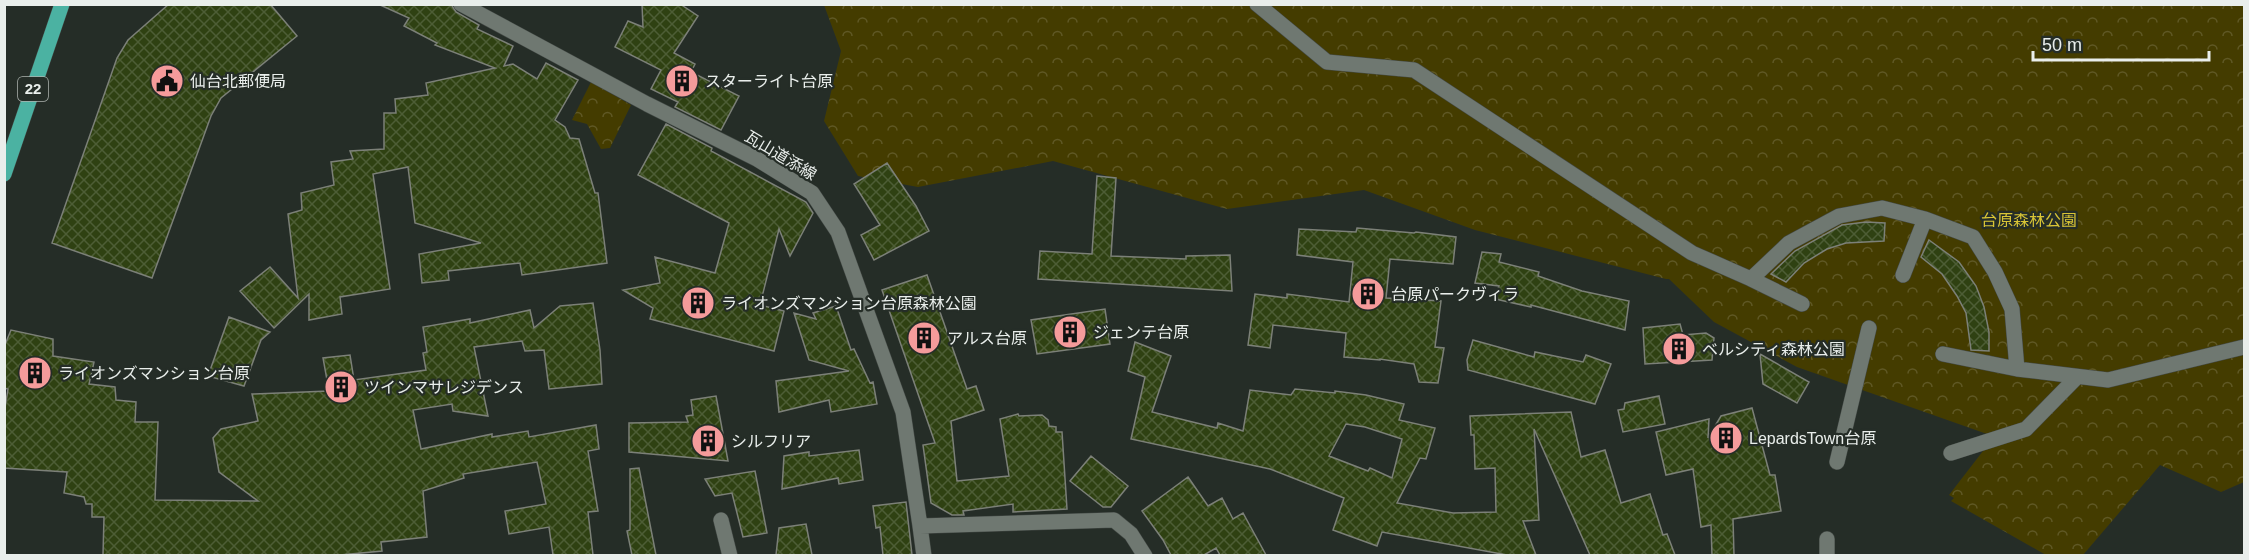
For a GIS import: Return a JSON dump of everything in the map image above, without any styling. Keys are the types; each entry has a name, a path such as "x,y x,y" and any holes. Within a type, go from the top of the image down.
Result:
{"main road":[{"name":"22","path":"4,174 62,4"}],"street":[{"name":"瓦山道添線","path":"461,4 637,99 757,159 812,194 838,232 903,412 924,555"},
{"path":"1257,4 1327,62 1414,70 1692,253 1802,304"},
{"path":"1751,279 1789,243 1839,216 1882,208 1925,219 1972,237 1995,272 2012,309 2017,369"},
{"path":"1904,275 1925,219"},
{"path":"1837,462 1869,328"},
{"path":"1943,354 2017,369 2108,380 2244,347"},
{"path":"1951,453 2026,429 2077,376"},
{"path":"721,520 730,555"},
{"path":"920,526 1114,520 1131,534 1145,555"},
{"path":"1827,539 1827,555"}],"green space":[{"name":"台原森林公園","path":"824,5 2244,5 2244,482 2221,492 2160,465 2083,555 2046,555 1951,501 1954,498 1949,495 1983,451 1987,434 1797,367 1714,322 1669,279 1475,230 1364,190 1227,209 1053,161 918,187 858,176 824,121 841,51"},
{"path":"591,82 631,105 610,148 601,149 587,124 572,120"}],"building":[{"name":"仙台北郵便局","path":"169,4 270,4 297,36 221,98 211,116 152,278 52,243 117,58 128,40"},
{"path":"378,4 451,4 456,12 479,25 477,29 513,46 504,66 513,64 537,79 546,63 578,80 555,120 565,127 570,138 579,139 595,193 598,193 607,263 522,275 520,263 448,271 449,280 422,283 419,254 481,243 415,223 408,167 373,174 390,289 340,297 342,314 309,320 309,294 274,328 240,291 270,267 298,298 288,214 302,210 301,193 334,185 331,162 353,159 350,151 384,149 384,113 396,113 395,99 428,95 426,83 495,68 435,45 437,43 404,26 409,18"},
{"path":"642,4 680,4 698,16 674,53 695,64 691,72 739,96 721,130 675,107 678,102 651,89 661,70 615,47 628,21 643,27"},
{"path":"666,124 806,202 813,213 790,256 779,229 760,305 784,311 774,351 650,319 653,308 623,290 660,283 655,257 715,273 729,223 638,175"},
{"path":"887,163 916,206 929,231 874,260 861,235 880,225 854,184"},
{"path":"1097,176 1116,178 1111,256 1186,259 1186,256 1230,255 1232,291 1038,279 1040,251 1092,254"},
{"path":"1866,222 1885,223 1884,241 1846,243 1827,249 1804,263 1786,282 1771,274 1795,251 1842,225"},
{"path":"1357,228 1456,237 1453,264 1390,259 1386,298 1441,301 1435,347 1444,348 1438,383 1419,382 1414,364 1344,357 1346,333 1273,325 1270,348 1248,345 1255,294 1287,298 1287,294 1349,302 1353,262 1297,255 1299,229 1356,232"},
{"path":"1929,240 1959,262 1976,286 1984,307 1989,332 1989,351 1971,350 1966,313 1957,296 1942,274 1921,257"},
{"path":"1482,252 1501,254 1499,262 1539,272 1538,276 1582,291 1629,301 1625,330 1531,305 1531,307 1495,299 1499,286 1475,283"},
{"path":"927,275 967,389 976,386 984,410 951,421 957,481 1009,476 1000,419 1018,414 1019,416 1042,415 1048,420 1049,426 1056,427 1056,432 1062,432 1067,509 1013,512 1013,504 963,511 964,515 952,515 931,503 923,445 935,443 882,290"},
{"path":"593,303 602,384 549,389 544,350 525,351 522,341 474,347 488,416 453,411 452,404 413,410 421,449 492,434 492,437 528,431 529,437 596,425 599,449 588,451 598,511 588,512 593,555 553,555 549,527 509,534 505,511 546,504 537,462 463,474 464,478 423,491 427,537 381,542 382,551 340,555 103,555 104,517 92,517 92,504 86,504 84,497 64,493 67,472 4,468 4,414 8,389 4,388 4,347 11,330 53,339 53,356 94,362 89,384 115,387 116,400 136,402 135,422 158,422 155,500 258,501 219,472 213,438 221,429 258,421 252,394 329,391 323,358 350,355 354,380 426,370 423,353 427,352 423,327 470,319 470,323 530,310 534,328 560,306"},
{"path":"836,306 851,350 854,349 870,383 873,382 877,404 831,412 829,400 779,412 776,381 849,371 809,360 794,313 816,319 813,313"},
{"name":"ジェンテ台原","path":"1105,309 1110,344 1037,354 1031,320"},
{"path":"229,317 270,332 261,340 244,386 208,376"},
{"name":"ベルシティ森林公園","path":"1680,324 1683,335 1706,333 1714,338 1712,360 1645,364 1643,328"},
{"path":"1473,340 1534,357 1535,352 1583,362 1586,355 1611,364 1595,404 1468,370 1467,360"},
{"path":"1135,342 1171,356 1152,412 1217,428 1218,423 1243,431 1250,390 1291,395 1295,389 1335,393 1335,391 1366,395 1404,404 1399,420 1435,428 1426,459 1420,458 1397,503 1453,513 1496,512 1495,468 1475,469 1474,435 1471,435 1470,416 1571,412 1581,457 1605,450 1621,503 1650,494 1663,535 1667,534 1675,555 1590,555 1534,429 1539,520 1523,521 1536,555 1507,555 1382,532 1377,546 1333,530 1344,498 1270,469 1131,439 1145,377 1128,371","holes":["1346,424 1365,427 1402,439 1392,478 1370,468 1368,471 1329,456"]},
{"path":"1760,354 1809,382 1797,403 1763,384"},
{"path":"716,396 728,461 629,452 629,423 688,422 686,416 693,415 691,400"},
{"path":"1659,396 1665,424 1623,432 1618,410 1624,409 1625,403"},
{"path":"1752,408 1770,475 1775,475 1781,511 1733,519 1734,555 1712,555 1711,525 1701,527 1693,469 1666,475 1656,432 1709,419 1708,438 1721,416"},
{"path":"859,450 863,480 839,484 838,478 782,489 784,456 809,452 809,456"},
{"path":"1091,456 1128,486 1111,507 1103,507 1070,481"},
{"path":"639,468 656,555 632,555 627,531 630,530 630,469"},
{"path":"755,471 767,533 743,537 732,493 715,496 705,479"},
{"path":"1188,477 1208,506 1222,498 1233,519 1243,513 1266,555 1220,555 1216,548 1204,555 1171,555 1142,511"},
{"path":"906,502 912,555 883,555 880,527 876,528 873,506"},
{"path":"806,524 812,555 776,555 779,528"}],"place":[{"name":"仙台北郵便局","path":"167,81"},
{"name":"スターライト台原","path":"682,81"},
{"name":"台原パークヴィラ","path":"1368,294"},
{"name":"ライオンズマンション台原森林公園","path":"698,303"},
{"name":"ジェンテ台原","path":"1070,332"},
{"name":"アルス台原","path":"924,338"},
{"name":"ベルシティ森林公園","path":"1679,349"},
{"name":"ライオンズマンション台原","path":"35,373"},
{"name":"ツインマサレジデンス","path":"341,387"},
{"name":"LepardsTown台原","path":"1726,438"},
{"name":"シルフリア","path":"708,441"}]}
